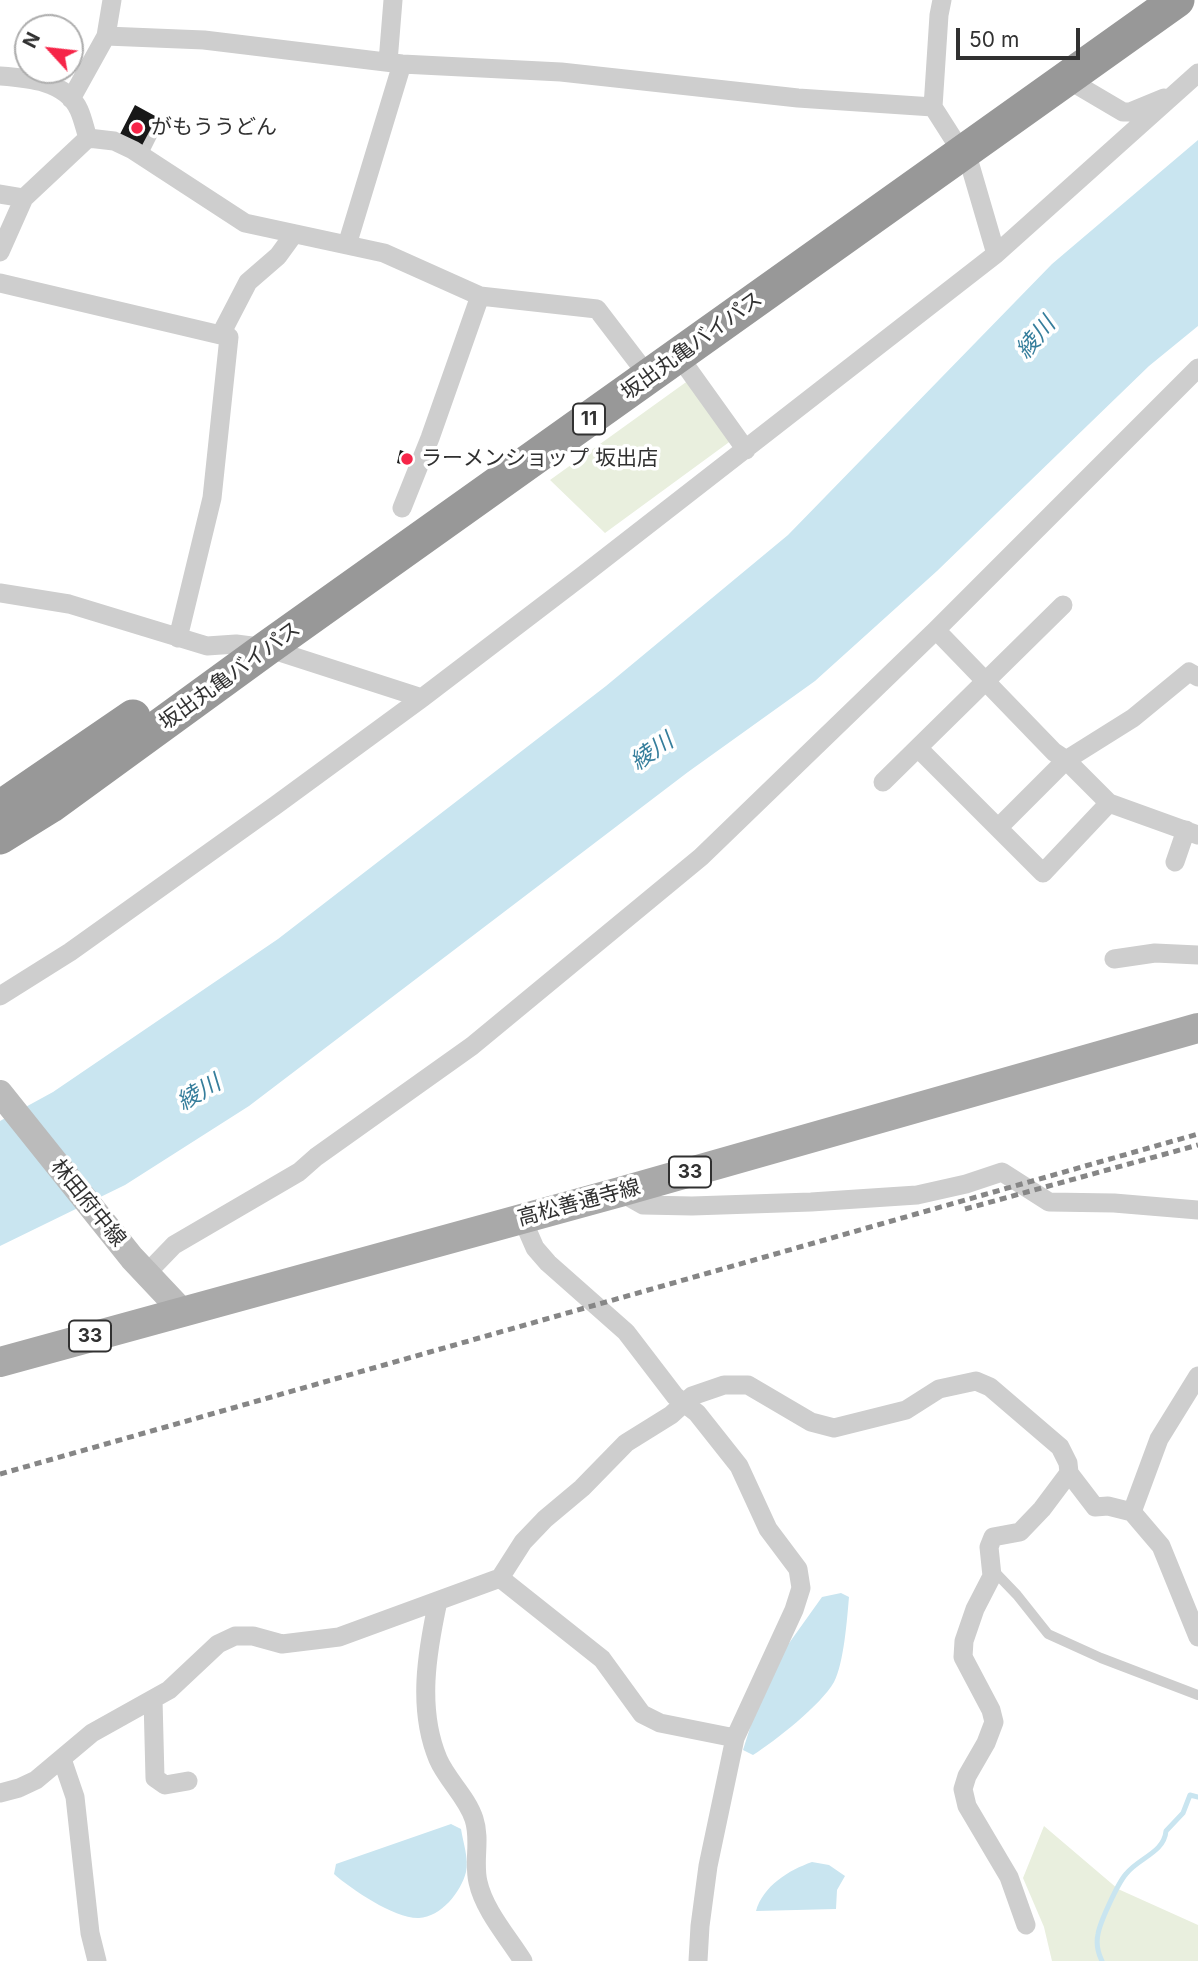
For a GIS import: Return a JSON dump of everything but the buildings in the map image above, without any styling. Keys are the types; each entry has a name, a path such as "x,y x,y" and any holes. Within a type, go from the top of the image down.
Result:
{"highway":[{"name":"坂出丸亀バイパス","path":"0,837 50,806 252,646 642,367 950,131 1136,0"},
{"name":"坂出丸亀バイパス","path":"642,367 678,355 950,131 1067,79 1177,0"},
{"name":"坂出丸亀バイパス","path":"0,808 252,646"}],"main road":[{"name":"高松善通寺線","path":"0,1362 181,1310 620,1192 1198,1028"},
{"name":"林田府中線","path":"0,1093 139,1266 181,1310"}],"street":[{"path":"71,99 106,36 112,0"},
{"path":"347,245 395,63 393,0"},
{"path":"942,0 939,15 950,131 970,165 996,254"},
{"path":"106,36 204,40 395,63 561,72 798,98 950,131"},
{"path":"0,996 70,953 422,698 746,450 996,254 1198,74"},
{"path":"0,76 26,77 61,89 79,109 88,138"},
{"path":"1067,79 1123,112 1130,112 1175,94"},
{"path":"0,252 24,198 88,138 114,141 133,150 245,223 384,253 480,296 597,309 642,367"},
{"path":"0,194 24,198"},
{"path":"221,334 248,282 278,256 294,234"},
{"path":"0,283 229,337 212,498 178,638"},
{"path":"402,508 430,438 480,296"},
{"path":"678,355 746,450"},
{"path":"139,1266 299,1172 316,1157 472,1046 701,857 936,629 1198,368"},
{"path":"0,593 69,604 206,646 252,646 422,698"},
{"path":"883,782 1062,605"},
{"path":"936,629 1054,752 1066,760 1109,803 1192,832 1175,862"},
{"path":"998,828 1066,760 1133,718 1189,671 1198,677"},
{"path":"918,748 1043,873 1109,803"},
{"path":"1114,959 1164,944 1198,955"},
{"path":"620,1192 643,1205 811,1202 917,1195 967,1184 1002,1172 1049,1202 1114,1203 1198,1210"},
{"path":"525,1218 535,1248 548,1263 626,1332 675,1396 697,1413 739,1466 768,1529 799,1569 801,1588 794,1610 735,1738 708,1866 699,1926 698,1961"},
{"path":"1132,1512 1159,1439 1198,1376"},
{"path":"0,1793 36,1780 92,1733 169,1690 218,1644 235,1636 253,1636 282,1644 339,1637 500,1578 523,1542 626,1443 671,1415 692,1396 724,1385 748,1385 811,1422 834,1428 906,1410 939,1389 976,1381 990,1387 1060,1447 1068,1463 1069,1473 1095,1507 1108,1506 1132,1512 1161,1546 1198,1637"},
{"path":"1027,1925 1009,1877 967,1806 963,1789 994,1722 991,1710 963,1657 964,1640 975,1609 992,1576 989,1547 993,1538 1020,1532 1042,1509 1069,1473"},
{"path":"500,1578 602,1659 642,1714 660,1723 735,1738"},
{"path":"438,1601 427,1667 429,1727 439,1760 474,1815 479,1834 476,1859 478,1883 484,1900 523,1961"},
{"path":"153,1699 155,1778 165,1785 188,1780"},
{"path":"62,1759 75,1797 90,1933 97,1961"}],"lane":[{"path":"991,1569 1017,1595 1048,1634 1101,1658 1198,1695"}],"green space":[{"path":"689,380 732,440 605,533 550,480"},
{"path":"1044,1826 1118,1889 1198,1925 1198,1961 1052,1961 1044,1927 1023,1878"}],"water":[{"name":"綾川","path":"1198,140 1198,326 1149,366 937,571 815,681 688,772 249,1106 125,1185 0,1246 0,1121 53,1092 278,939 606,686 788,535 1052,264"},
{"path":"841,1593 849,1597 843,1653 834,1682 808,1712 773,1741 753,1755 743,1750 761,1693 777,1660 822,1597"},
{"path":"451,1824 461,1829 466,1872 460,1887 449,1902 427,1917 398,1914 362,1895 334,1874 336,1864"},
{"path":"812,1862 829,1865 845,1876 837,1890 836,1909 756,1911 764,1894 778,1880"}],"waterway":[{"path":"1102,1961 1098,1934 1119,1885 1131,1868 1161,1845 1166,1831 1183,1813 1190,1795 1198,1797"}],"railway":[{"path":"0,1474 1198,1134"},
{"path":"965,1209 1198,1145"}],"place":[{"name":"がもううどん","path":"137,128"},
{"name":"ラーメンショップ 坂出店","path":"407,459"}]}
